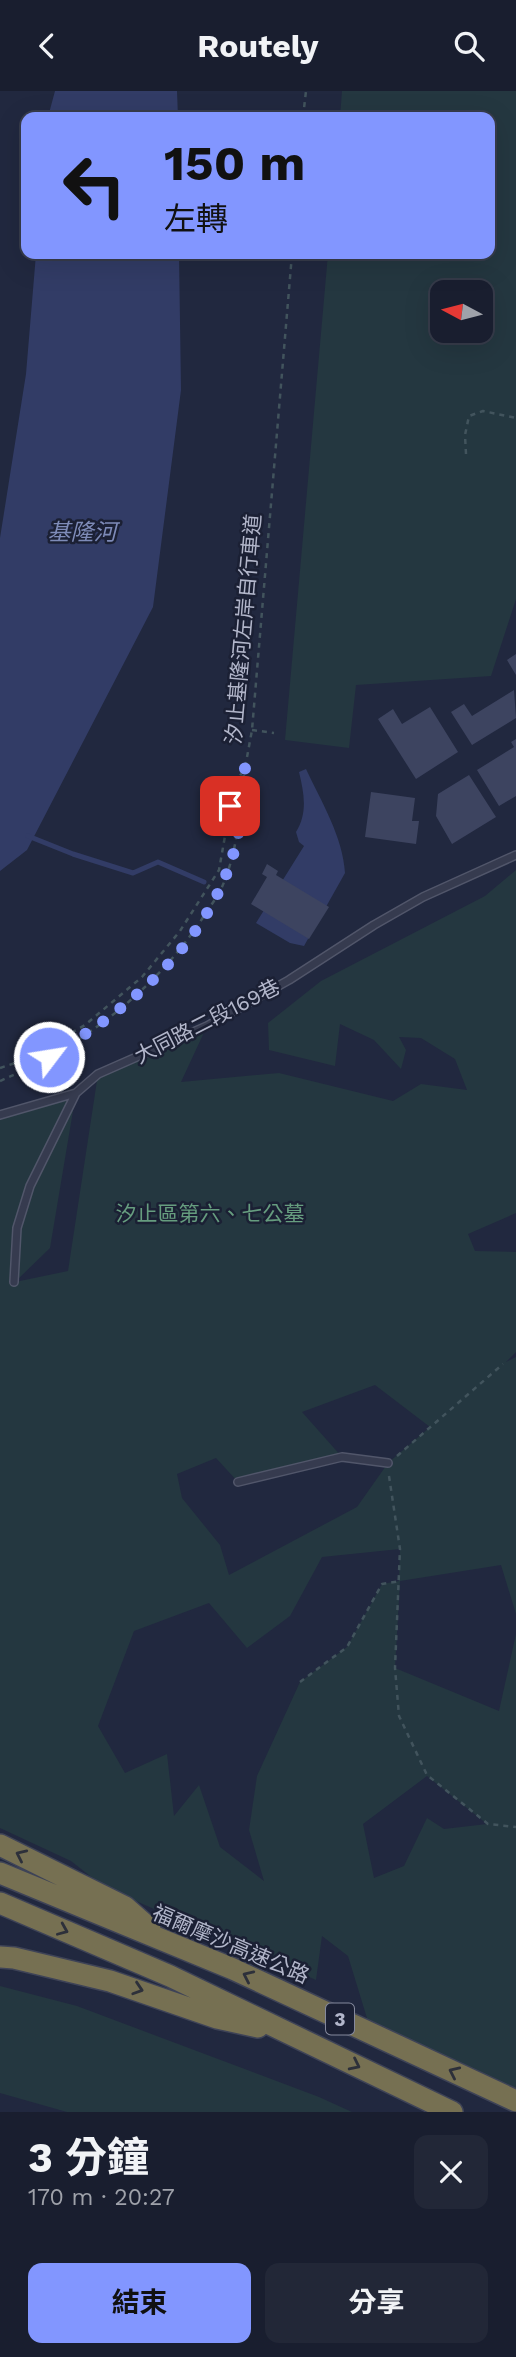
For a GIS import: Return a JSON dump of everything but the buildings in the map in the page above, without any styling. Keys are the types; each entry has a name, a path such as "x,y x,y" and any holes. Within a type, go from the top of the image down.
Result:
{"highway":[{"path":"0,1845 125,1907 162,1940"},
{"name":"福爾摩沙高速公路","path":"0,1873 233,1969 516,2101"},
{"name":"3","path":"0,1903 170,1976 452,2112"},
{"path":"0,1957 110,1981 217,2018 294,2034"}],"lane":[{"name":"大同路二段169巷","path":"14,1282 18,1228 30,1186 76,1093 98,1074 208,1025 278,986 423,897 516,855"},
{"path":"0,1115 76,1093"},
{"path":"238,1482 342,1457 388,1463"}],"path":[{"path":"304,112 306,91"},
{"name":"汐止基隆河左岸自行車道","path":"0,1068 27,1059 85,1025 142,977 180,931 219,870 234,785 245,768 252,730 292,259"},
{"path":"466,454 465,435 469,416 483,411 516,418"},
{"path":"252,730 274,733"},
{"path":"0,1081 30,1068 87,1034 142,992 182,949 221,889 236,845 245,768"},
{"path":"503,1364 388,1463 400,1549 394,1668 399,1716 427,1775 488,1824 516,1827"},
{"path":"300,1682 347,1647 382,1584 400,1581"}],"green space":[{"path":"342,91 516,91 516,599 491,676 356,685 349,748 285,740 328,259 495,259 495,112 340,112"},
{"name":"汐止區第六、七公墓","path":"516,870 516,1213 468,1234 475,1251 516,1252 516,1352 506,1362 516,1357 516,1614 501,1565 400,1581 395,1668 499,1711 516,1634 516,2101 374,2041 348,1956 322,1936 316,1980 104,1887 71,1861 0,1828 0,1115 76,1093 50,1248 15,1282 68,1271 98,1074 207,1026 181,1082 279,1073 393,1101 421,1084 467,1090 455,1059 421,1038 399,1037 406,1050 401,1069 374,1040 340,1024 335,1066 269,1050 268,1023 321,981 485,896","holes":["375,1385 430,1427 388,1463 357,1507 229,1575 220,1545 182,1498 177,1474 216,1458 238,1482 342,1457 302,1412","400,1549 399,1581 382,1584 347,1647 300,1682 257,1776 249,1830 264,1881 220,1847 199,1785 174,1816 167,1754 125,1773 98,1726 134,1631 209,1603 247,1648 290,1616 322,1557","427,1776 487,1824 444,1829 427,1818 404,1866 374,1878 363,1824"]},
{"path":"0,1986 77,2006 319,2097 352,2112 67,2112 0,2093"}],"water":[{"path":"55,91 177,91 178,112 49,112"},
{"name":"基隆河","path":"36,259 179,259 181,390 153,607 27,850 0,871 0,538 26,374"},
{"path":"306,769 336,833 345,873 304,946 290,943 256,923 304,846 299,842 296,832 304,810 299,772"}],"waterway":[{"path":"28,836 133,873 158,862 204,882"}],"route":[{"path":"49,1057 87,1034 142,992 182,949 221,889 236,845 245,768 234,785 230,806"}]}
